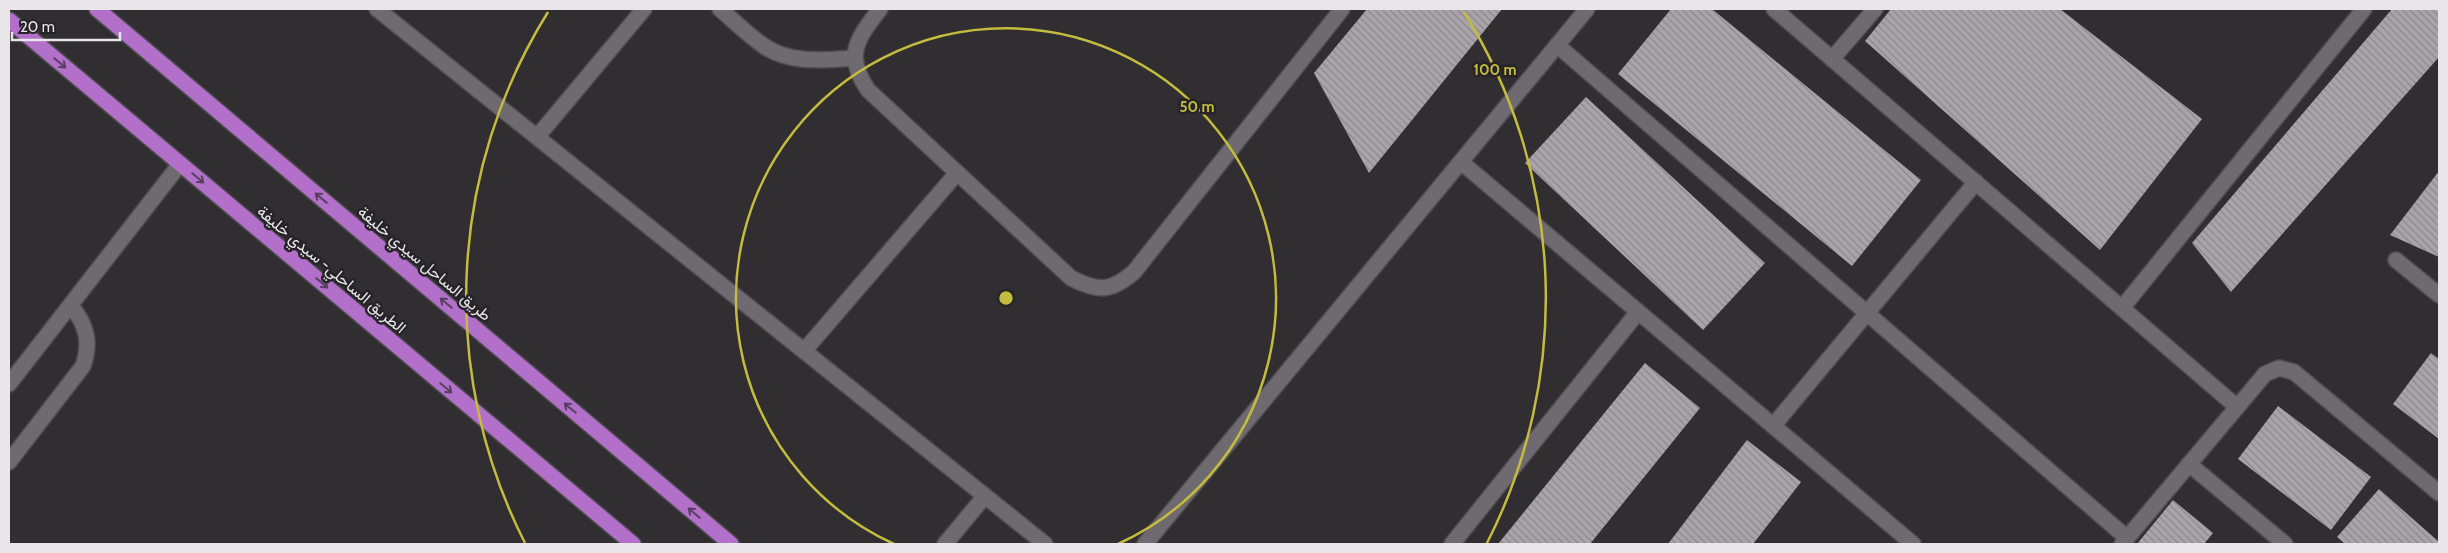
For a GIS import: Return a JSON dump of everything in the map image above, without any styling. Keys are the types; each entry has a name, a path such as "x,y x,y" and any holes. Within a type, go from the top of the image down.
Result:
{"highway":[{"name":"طريق الساحل سيدي خليفة","path":"97,9 731,544"},
{"name":"الطريق الساحلي- سيدي خليفة","path":"9,20 633,544"}],"street":[{"path":"377,9 1045,544"},
{"path":"537,137 644,9"},
{"path":"720,9 765,47 792,58 819,60 854,58"},
{"path":"880,9 857,42 854,58 858,75 868,90 1071,278 1089,288 1106,289 1121,284 1134,272 1342,9"},
{"path":"1145,544 1587,9"},
{"path":"1774,9 2237,407"},
{"path":"1832,59 1875,9"},
{"path":"2122,308 2364,9"},
{"path":"1557,44 1867,313 2124,541 2265,374 2272,369 2287,369 2294,372 2439,493"},
{"path":"1461,162 1773,426 1904,542"},
{"path":"9,384 180,164"},
{"path":"804,351 957,172"},
{"path":"1773,426 1976,182"},
{"path":"2396,260 2439,295"},
{"path":"9,462 83,366 87,353 85,328 71,306"},
{"path":"1452,544 1638,312"},
{"path":"2189,464 2285,544"},
{"path":"945,544 985,496"}],"building":[{"path":"1367,9 1502,9 1369,173 1314,73"},
{"path":"1671,9 1712,9 1921,180 1852,266 1618,74"},
{"path":"1891,9 2060,9 2202,119 2100,250 1865,41"},
{"path":"2392,9 2439,9 2439,57 2231,292 2192,243"},
{"path":"1586,97 1765,263 1703,330 1525,163"},
{"path":"2439,171 2439,257 2390,235"},
{"path":"2431,353 2439,359 2439,439 2393,404"},
{"path":"1645,363 1700,408 1590,544 1498,544"},
{"path":"2278,406 2371,477 2331,530 2238,459"},
{"path":"1747,440 1801,482 1753,544 1668,544"},
{"path":"2379,489 2439,544 2345,544 2337,537"},
{"path":"2173,500 2213,533 2204,544 2137,544"}]}
